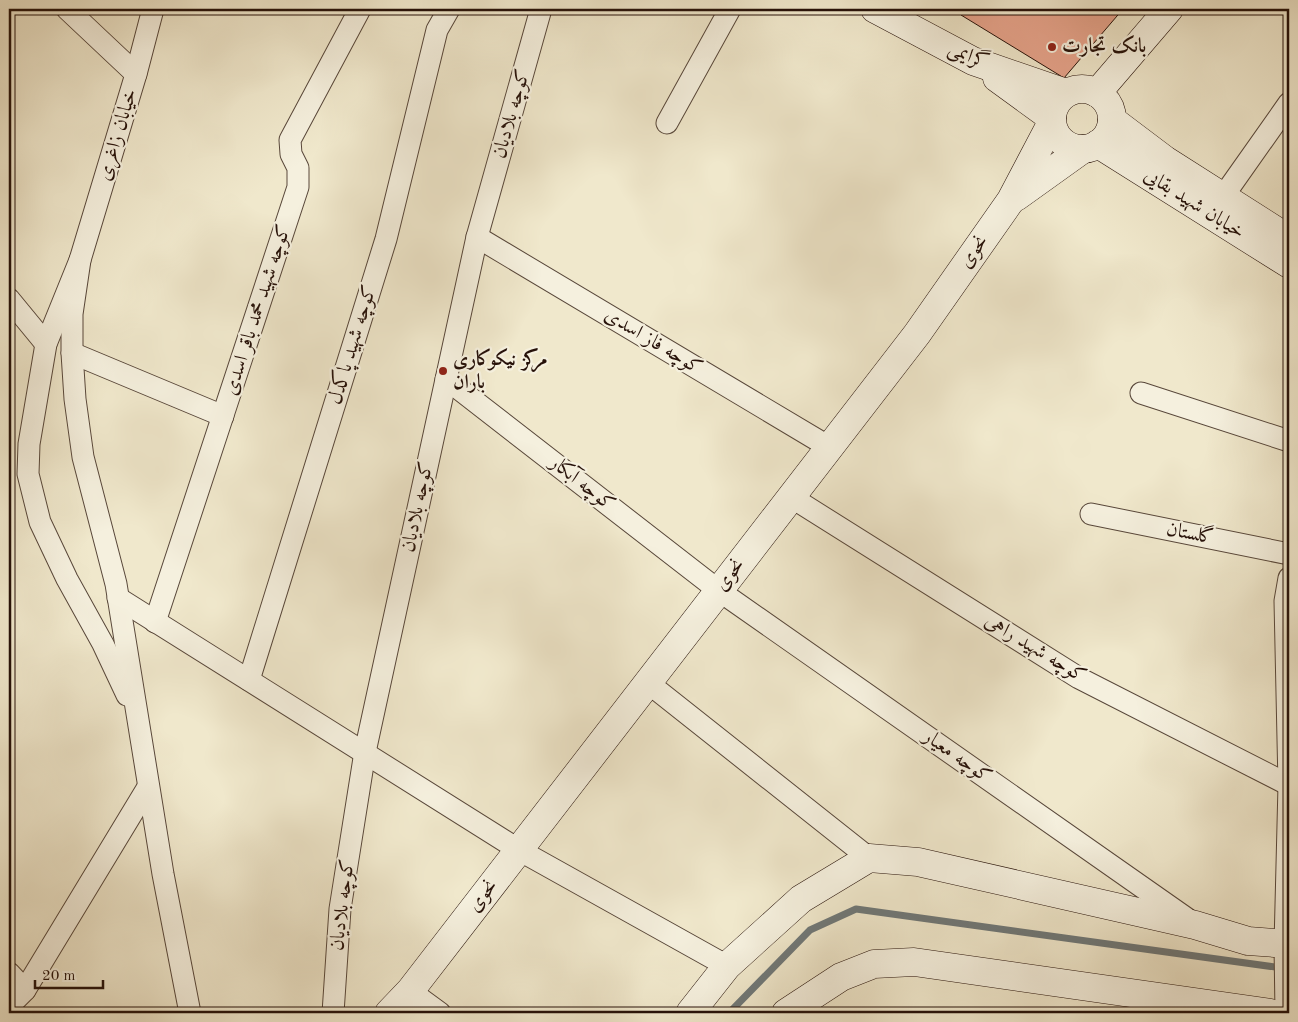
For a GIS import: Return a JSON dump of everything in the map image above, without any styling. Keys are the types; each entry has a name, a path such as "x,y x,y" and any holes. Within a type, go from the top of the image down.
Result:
{"main road":[{"name":"گرایمی","path":"875,9 973,61 1066,93"},
{"path":"1097,93 1169,9"},
{"path":"973,61 1051,121"},
{"path":"1011,200 1090,147 1110,130 1111,111 1106,101 1097,93 1087,89 1076,89 1066,93 1057,101 1051,121 1055,134 1062,142 1072,148 1090,147"},
{"name":"خیابان شهید بقایی","path":"1112,120 1165,160 1289,239"},
{"name":"نحوی","path":"389,1013 410,991 917,334 1011,200 1051,121"},
{"name":"خیابان شهید بقایی","path":"1090,147 1289,264"},
{"path":"690,1013 728,966 801,899 869,858 918,862 1195,925 1248,941 1286,947"},
{"path":"786,1013 841,977 874,964 914,962 1271,1013"}],"street":[{"path":"67,9 136,74"},
{"name":"خیابان زاغری","path":"80,260 136,74 153,9"},
{"name":"کوچه شهید محمد باقر اسدی","path":"155,622 298,187 298,168 291,154 290,140 360,9"},
{"name":"کوچه شهید پاکدل","path":"249,680 386,239 437,30 448,9"},
{"name":"کوچه بلادیان","path":"333,1013 340,909 365,752 477,237 541,9"},
{"path":"667,122 730,9"},
{"path":"1222,198 1289,103"},
{"name":"کوچه فاز اسدی","path":"477,237 829,447"},
{"path":"80,260 46,344 29,444 28,474 40,522 66,579 125,688 138,728"},
{"path":"80,260 72,314 72,353 75,399 83,457 118,598 148,788 190,1013"},
{"path":"9,299 46,344"},
{"path":"72,353 223,416"},
{"name":"کوچه آبکار","path":"446,379 718,590"},
{"path":"1141,393 1289,441"},
{"name":"کوچه شهید راهی","path":"790,497 1079,678 1289,785"},
{"name":"گلستان","path":"1091,514 1289,554"},
{"path":"1286,1013 1289,785 1285,601 1289,578"},
{"name":"کوچه معیار","path":"718,590 1195,925"},
{"path":"118,598 519,850 728,966"},
{"path":"647,682 869,858"},
{"path":"9,1006 25,990 148,788"},
{"path":"9,973 25,990"},
{"path":"410,991 440,1013"}],"building":[{"name":"بانک تجارت","path":"966,9 1123,9 1064,78 961,15"}],"waterway":[{"path":"729,1013 810,930 856,909 1282,968"}],"place":[{"name":"بانک تجارت","path":"1052,47"},
{"name":"مرکز نیکوکاری باران","path":"443,371"}]}
